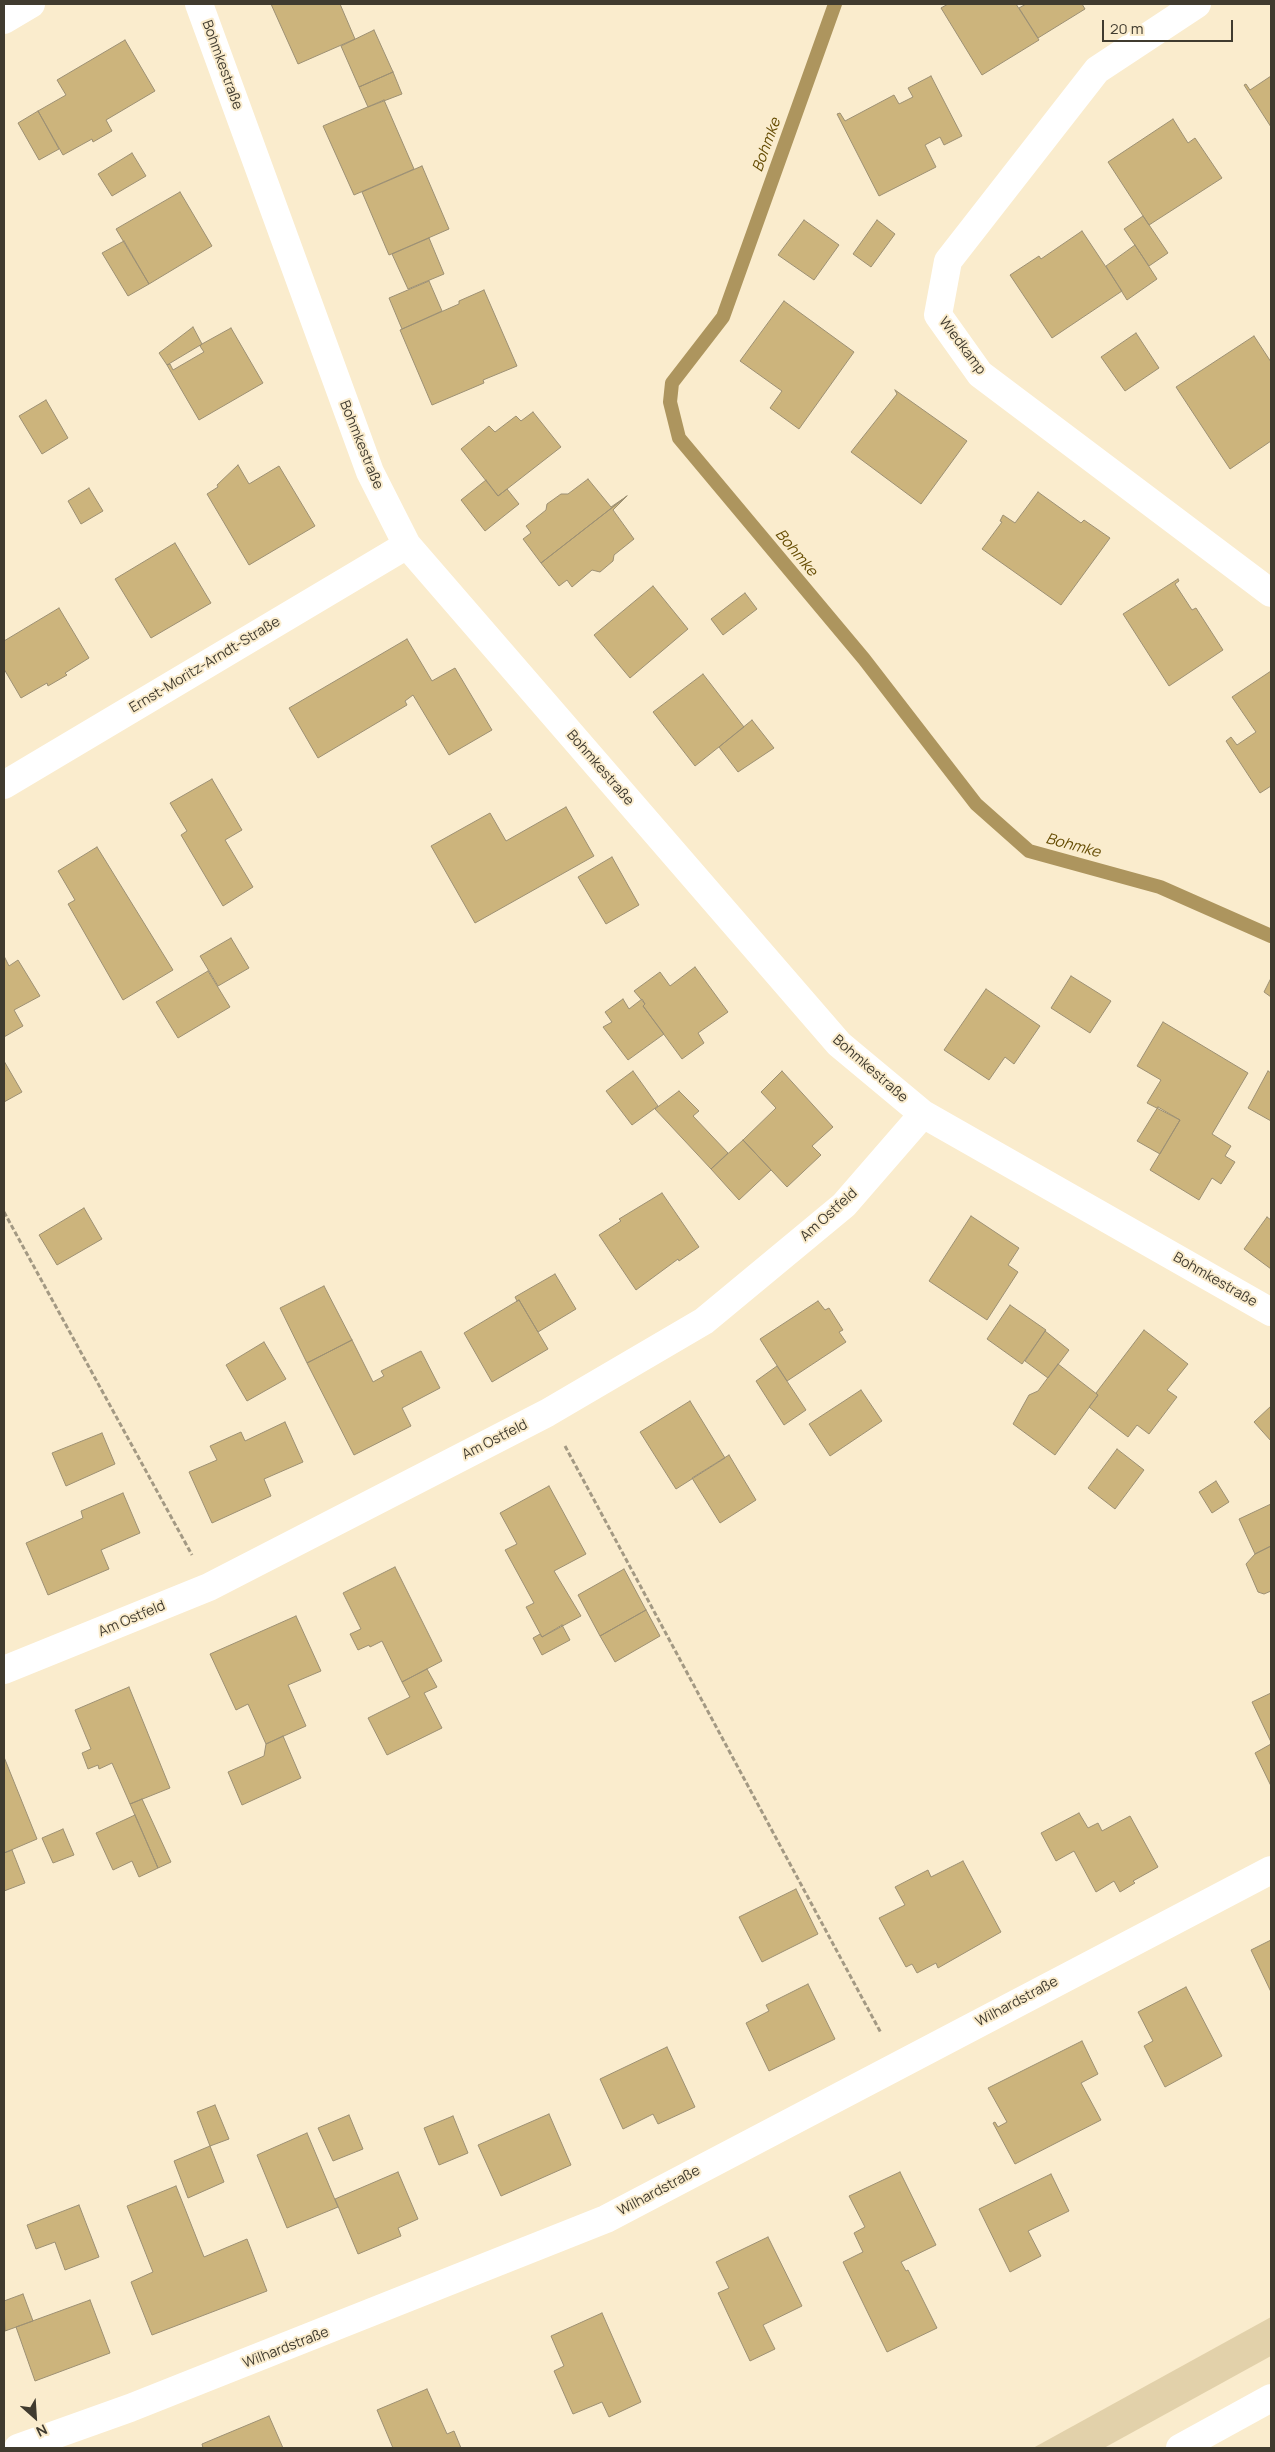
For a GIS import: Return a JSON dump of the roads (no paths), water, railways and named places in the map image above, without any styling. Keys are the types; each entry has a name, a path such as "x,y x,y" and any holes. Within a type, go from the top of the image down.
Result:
{"street":[{"path":"4,20 31,4"},
{"name":"Bohmkestraße","path":"200,4 370,472 407,545 839,1044 923,1114 1271,1312"},
{"name":"Wiedkamp","path":"1197,4 1096,70 948,261 938,315 980,374 1271,593"},
{"name":"Ernst-Moritz-Arndt-Straße","path":"4,786 407,545"},
{"name":"Am Ostfeld","path":"4,1670 209,1586 547,1413 704,1321 844,1205 923,1114"},
{"name":"Wilhardstraße","path":"18,2448 140,2405 606,2219 897,2064 1271,1870"},
{"path":"1180,2448 1271,2398"}],"waterway":[{"name":"Bohmke","path":"835,4 723,317 672,383 670,402 679,438 864,659 976,804 1029,851 1160,887 1271,936"}]}
